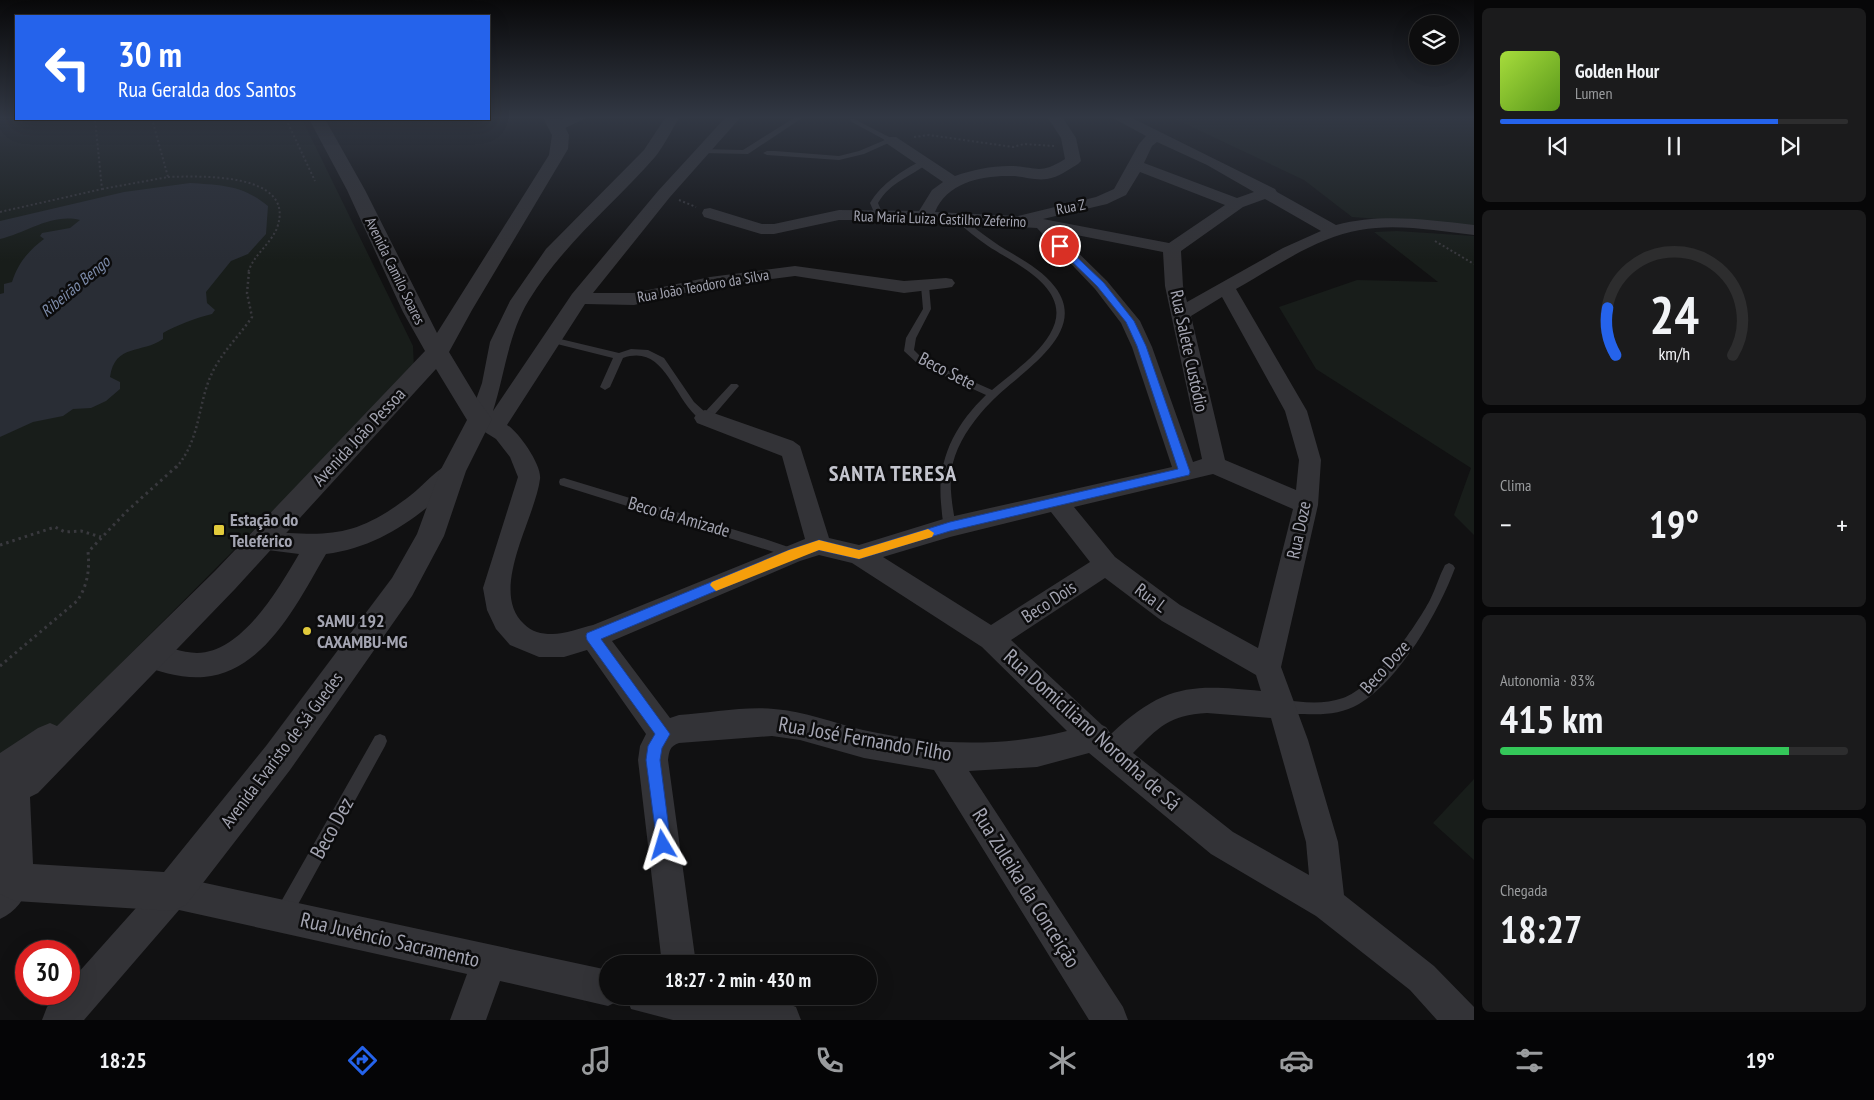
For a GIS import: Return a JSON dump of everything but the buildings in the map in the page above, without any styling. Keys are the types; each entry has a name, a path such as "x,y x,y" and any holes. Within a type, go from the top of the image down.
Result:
{"street":[{"name":"Avenida Camilo Soares","path":"343,166 414,312 469,406 487,423"},
{"name":"Avenida João Pessoa","path":"9,787 111,697 262,541 438,352 461,310 552,166"},
{"path":"487,423 500,342 519,301 552,253 639,166"},
{"path":"487,423 552,340 579,298 689,166"},
{"path":"930,166 952,181"},
{"path":"925,216 931,200 952,181 1007,171 1048,174 1064,166"},
{"name":"Rua Z","path":"1048,220 1112,196 1124,186 1136,166"},
{"path":"1138,166 1237,204"},
{"path":"1218,166 1269,192 1334,231"},
{"path":"1172,249 1237,204 1269,192"},
{"name":"Rua Maria Luiza Castilho Zeferino","path":"710,213 761,229 774,229 839,215 1048,220 1172,249"},
{"path":"1048,220 1053,238 1100,285 1130,321 1142,346 1185,472"},
{"path":"1181,314 1226,287 1334,231 1366,224 1474,230"},
{"name":"Rua Salete Custódio","path":"1172,249 1174,286 1215,465"},
{"name":"Rua João Teodoro da Silva","path":"579,298 634,299 696,284 795,271 880,285 926,286 946,283"},
{"name":"Rua Doze","path":"1226,287 1237,310 1296,411 1310,460 1306,505 1267,667"},
{"path":"414,312 437,315 461,310"},
{"path":"704,418 785,447 792,452 819,545"},
{"path":"487,423 504,434 520,454 529,478 496,588 497,605 505,623 516,636 531,643 552,646 592,636 793,553 819,545 859,555 950,527 1215,465 1306,505"},
{"name":"Avenida Evaristo de Sá Guedes","path":"173,892 278,758 402,587 430,536 453,471 487,423"},
{"path":"262,541 318,545 352,540 388,524 418,504 453,471"},
{"name":"Rua L","path":"1057,503 1106,564 1171,613 1267,667"},
{"path":"150,656 183,665 211,664 231,657 253,639 287,598 318,545"},
{"name":"Rua Domiciliano Noronha de Sá","path":"859,555 991,639 1104,745 1222,843 1328,904 1422,978 1461,1020"},
{"name":"Beco Dois","path":"991,639 1106,564"},
{"path":"592,636 664,734 655,746 653,760 678,955"},
{"path":"1267,667 1281,706 1322,842 1328,904"},
{"name":"Rua José Fernando Filho","path":"664,734 679,729 772,722 800,726 864,744 943,757 998,757 1104,745 1166,707 1181,702 1200,701 1281,706"},
{"name":"Rua Zuleika da Conceição","path":"943,757 1110,1020"},
{"path":"9,787 5,886 173,892"},
{"path":"60,1020 173,892"},
{"name":"Rua Juvêncio Sacramento","path":"173,892 599,986"},
{"path":"468,1020 489,963"},
{"path":"696,1005 735,1018 783,1020"}],"lane":[{"path":"879,215 874,203 879,192 895,178 918,166"},
{"path":"950,527 945,486 950,456 964,430 993,394 1016,376 1055,334 1062,319 1061,304 1052,289 1040,277 1021,262 974,232 958,218"},
{"name":"Beco Sete","path":"926,286 927,309 911,338 909,351 921,362 993,394"},
{"path":"552,340 619,356 631,352 645,352 661,360 690,404 704,418 734,386"},
{"path":"605,387 619,356"},
{"name":"Beco da Amizade","path":"564,482 793,553"},
{"name":"Beco Doze","path":"1281,706 1321,709 1353,701 1374,685 1408,642 1433,605 1449,568"},
{"name":"Beco Dez","path":"283,915 380,741"}],"path":[{"path":"100,166 102,189"},
{"path":"165,166 168,177"},
{"path":"307,166 315,182"},
{"path":"0,212 102,189 168,177 210,176 266,188 281,210 277,226 255,257 247,276 245,288 252,316 245,330 211,374 196,439 185,456 163,482 132,506 88,552 90,567 81,596 61,616 0,666"},
{"path":"664,194 710,213"},
{"path":"1409,225 1474,264"},
{"path":"0,545 55,527 65,532 81,531 101,537"}],"shaded area":[{"path":"0,166 325,166 413,346 414,369 49,736 0,762"},
{"path":"1274,166 1474,166 1474,226 1352,217 1304,180"},
{"path":"1397,231 1474,236 1474,535 1454,515 1471,468 1316,369 1279,307 1357,280 1438,282 1374,232"},
{"path":"1474,779 1474,860 1433,823"}],"water":[{"name":"Ribeirão Bengo","path":"190,183 231,187 250,194 268,206 266,234 248,254 231,261 206,292 207,303 215,310 212,314 187,322 163,333 163,339 155,344 130,351 117,359 110,377 120,382 120,389 106,401 91,408 73,409 63,416 33,422 0,437 0,294 4,293 4,284 12,282 17,269 25,258 44,239 40,236 42,233 70,228 80,220 59,219 49,221 0,239 0,221 124,192"}],"slow traffic":[{"path":"716,585 793,553 819,545 859,555 928,533"}],"place":[{"name":"Estação do Teleférico","path":"219,530"},
{"name":"SAMU 192 CAXAMBU-MG","path":"307,631"}],"district":[{"name":"SANTA TERESA","path":"893,473"}],"route":[{"path":"663,845 653,760 655,746 664,734 592,636 793,553 819,545 859,555 950,527 1185,472 1142,346 1130,321 1100,285 1060,246"}]}
